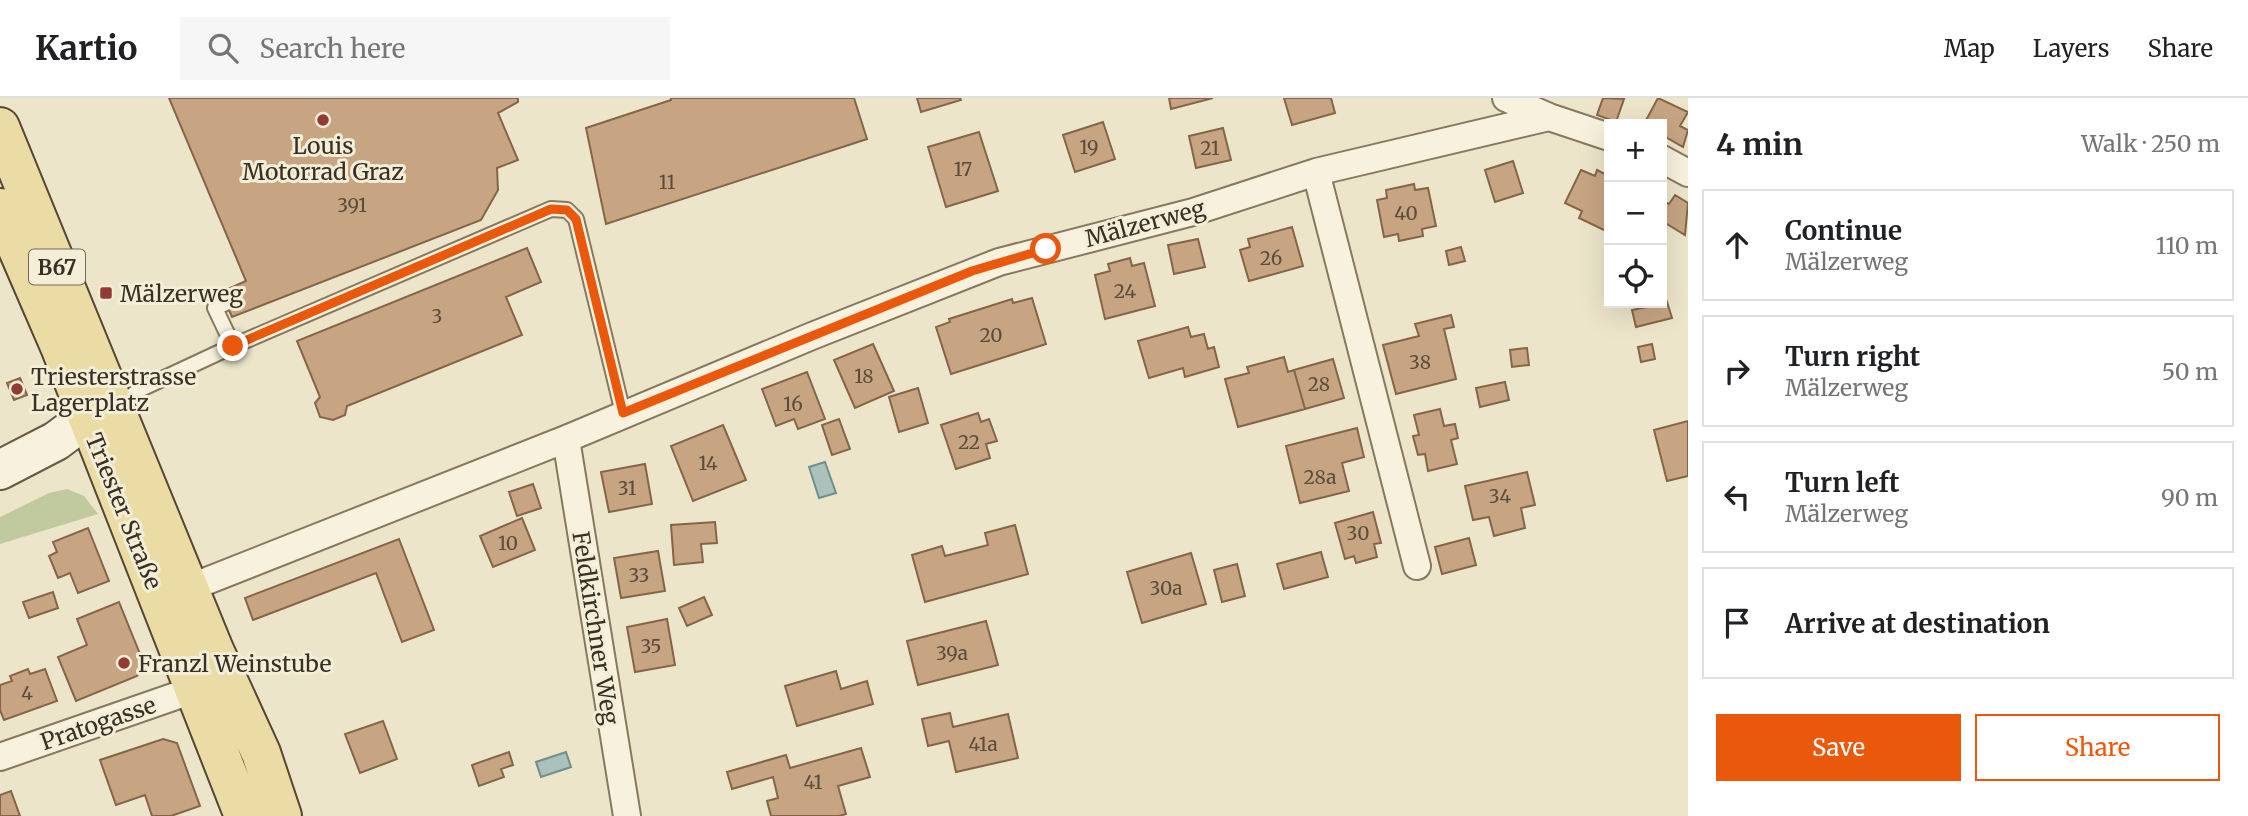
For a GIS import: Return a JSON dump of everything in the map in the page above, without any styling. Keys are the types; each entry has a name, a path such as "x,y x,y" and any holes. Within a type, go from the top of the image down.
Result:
{"main road":[{"name":"Triester Straße","path":"0,127 101,412 195,690 244,816"},
{"name":"Triester Straße","path":"0,208 189,588 261,753 282,816"},
{"path":"0,470 56,441 101,412"}],"street":[{"path":"1506,98 1549,117 1604,135"},
{"name":"Mälzerweg","path":"189,588 566,439 623,413 999,262 1193,212 1316,172 1549,117"},
{"path":"1667,162 1688,173"},
{"path":"1316,172 1417,566"},
{"name":"Feldkirchner Weg","path":"566,439 627,816"},
{"name":"Pratogasse","path":"0,757 195,690"}],"lane":[{"path":"226,303 215,308 233,346 551,209 567,210 576,219 623,413"},
{"name":"Triester Straße","path":"101,412 150,384 233,346"}],"green space":[{"path":"67,489 84,496 98,514 0,544 0,517 49,493"}],"water":[{"path":"825,462 836,493 819,498 809,467"},
{"path":"566,752 571,767 541,777 536,762"}],"building":[{"path":"169,98 518,98 518,102 498,113 518,160 497,168 498,190 481,220 232,317 221,292 246,281"},
{"path":"671,98 854,98 867,139 606,224 586,128"},
{"path":"917,98 960,98 961,100 921,112"},
{"path":"1169,98 1213,98 1171,109"},
{"path":"1284,98 1331,98 1335,113 1292,125"},
{"path":"1603,98 1624,99 1617,119 1597,115"},
{"path":"1658,98 1688,112 1680,126 1688,130 1683,147 1667,138 1667,119 1647,119"},
{"path":"1103,122 1115,159 1075,172 1063,135"},
{"path":"1223,128 1231,160 1196,168 1189,136"},
{"path":"979,132 998,191 946,207 928,147"},
{"path":"1513,161 1523,193 1495,202 1485,170"},
{"path":"1581,170 1595,176 1597,170 1604,174 1604,230 1579,218 1582,211 1565,203"},
{"path":"1414,184 1415,190 1428,188 1436,226 1422,229 1423,236 1399,241 1398,234 1384,237 1377,200 1387,198 1386,190"},
{"path":"1675,195 1688,203 1685,235 1667,224 1667,203 1669,204"},
{"path":"1292,227 1303,266 1249,281 1240,250 1250,247 1248,239"},
{"path":"1198,239 1205,267 1174,274 1168,245"},
{"path":"1461,247 1465,261 1449,265 1446,251"},
{"path":"527,248 541,282 506,297 522,335 347,406 345,415 333,420 320,417 315,403 320,397 297,341"},
{"path":"1130,258 1132,266 1144,263 1155,306 1105,319 1095,275 1110,271 1108,264"},
{"path":"1032,298 1046,344 951,374 936,327 950,322 949,319 1012,299 1013,303"},
{"path":"1667,302 1672,318 1636,327 1632,310 1667,308"},
{"path":"1451,315 1454,327 1444,329 1456,379 1396,394 1383,345 1419,336 1415,324"},
{"path":"1188,327 1191,337 1204,334 1208,349 1214,347 1219,367 1185,377 1183,368 1149,378 1138,341"},
{"path":"873,344 894,391 855,408 834,360"},
{"path":"1652,344 1655,359 1641,362 1638,347"},
{"path":"1527,348 1529,365 1512,367 1510,350"},
{"path":"1284,357 1288,372 1294,370 1305,409 1238,427 1225,379 1249,373 1247,367"},
{"path":"1333,359 1344,398 1305,409 1294,370"},
{"path":"807,372 825,419 798,429 794,419 776,426 762,389"},
{"name":"Triesterstrasse Lagerplatz","path":"20,378 27,395 14,400 7,383"},
{"path":"1505,382 1509,400 1480,407 1476,388"},
{"path":"918,388 928,423 899,432 889,397"},
{"path":"1440,409 1444,426 1455,424 1458,438 1451,440 1457,464 1428,471 1425,454 1418,455 1413,436 1419,435 1414,415"},
{"path":"978,413 981,422 989,419 997,441 986,444 990,458 956,469 941,425"},
{"path":"839,419 850,449 832,455 822,425"},
{"path":"1688,421 1688,476 1667,481 1654,430"},
{"path":"723,425 746,480 693,501 671,446"},
{"path":"1357,428 1364,457 1342,463 1349,491 1300,503 1286,446"},
{"path":"645,464 652,504 609,512 601,472"},
{"path":"1527,472 1535,505 1521,508 1525,528 1494,536 1489,517 1473,520 1465,486"},
{"path":"533,484 541,508 517,516 509,492"},
{"path":"1373,512 1381,543 1374,544 1377,557 1356,563 1354,556 1345,559 1335,523"},
{"path":"522,518 535,550 493,567 480,536"},
{"path":"715,522 717,543 701,544 703,562 674,565 671,525"},
{"path":"1015,525 1028,574 925,602 912,555 942,546 945,556 988,545 985,533"},
{"path":"88,528 109,581 78,593 70,573 58,578 49,556 57,552 53,542"},
{"path":"1469,538 1476,565 1442,574 1435,547"},
{"path":"399,539 434,630 402,642 376,573 253,620 245,598"},
{"path":"658,551 665,591 621,598 614,558"},
{"path":"1321,552 1328,577 1284,589 1277,564"},
{"path":"1191,553 1206,604 1142,623 1127,572"},
{"path":"1237,564 1245,596 1222,602 1214,570"},
{"path":"53,592 58,608 29,618 23,602"},
{"path":"704,597 712,615 687,626 679,608"},
{"path":"119,602 144,664 137,676 76,701 58,657 87,645 77,619"},
{"path":"667,619 675,665 635,672 627,627"},
{"path":"986,621 998,665 918,685 907,641"},
{"path":"28,669 30,674 45,669 57,701 4,720 0,710 0,685 12,681 10,676"},
{"path":"836,671 841,689 867,681 873,704 797,726 785,686"},
{"path":"950,713 953,727 1008,714 1018,758 956,772 949,741 928,746 922,719"},
{"path":"383,721 397,759 360,773 345,734"},
{"path":"163,739 177,743 200,806 171,816 152,816 145,795 116,805 100,760"},
{"path":"861,748 870,777 838,786 846,814 839,816 771,816 767,801 778,798 773,777 732,789 727,772 786,755 790,768"},
{"path":"509,752 513,765 501,769 504,777 479,786 472,765"},
{"path":"11,791 20,816 0,816 0,795"}],"place":[{"name":"Louis Motorrad Graz","path":"323,120"},
{"name":"Mälzerweg","path":"106,293"},
{"name":"Triesterstrasse Lagerplatz","path":"17,389"},
{"name":"Franzl Weinstube","path":"124,663"}],"route":[{"path":"233,346 551,209 567,210 576,219 623,413 972,271 1046,249"}]}
